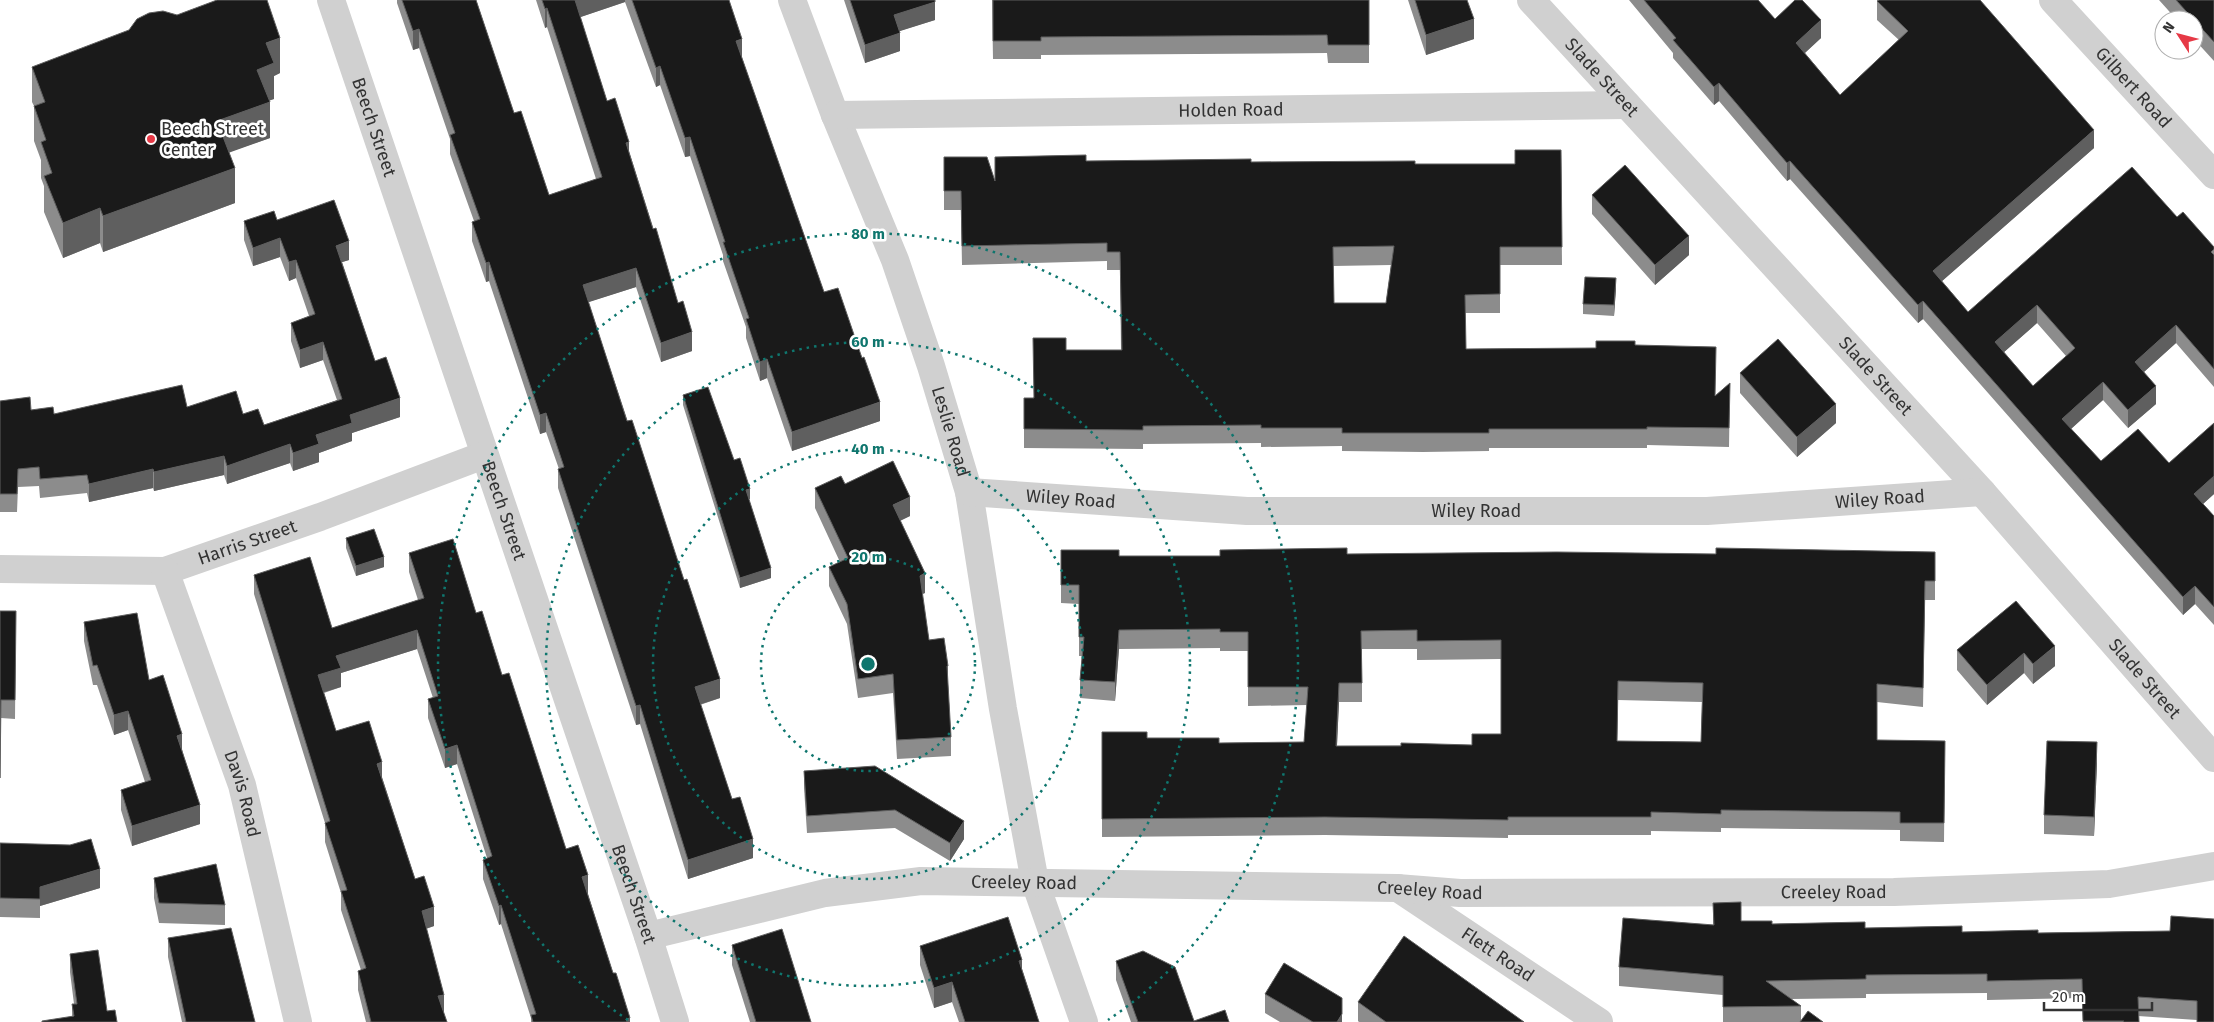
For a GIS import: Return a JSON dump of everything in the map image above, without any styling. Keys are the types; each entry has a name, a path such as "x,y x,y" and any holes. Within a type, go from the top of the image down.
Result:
{"street":[{"name":"Beech Street","path":"331,0 648,936 675,1022"},
{"name":"Leslie Road","path":"792,0 835,115 894,260 931,366 969,492 1003,709 1035,882 1084,1022"},
{"name":"Slade Street","path":"1531,0 1982,492 2214,758"},
{"name":"Gilbert Road","path":"2054,0 2214,175"},
{"name":"Holden Road","path":"835,115 1627,105"},
{"name":"Harris Street","path":"0,569 165,571 320,517 484,455"},
{"name":"Wiley Road","path":"969,492 1247,511 1707,512 1982,492"},
{"name":"Davis Road","path":"165,571 242,785 298,1022"},
{"name":"Creeley Road","path":"648,936 825,893 921,881 1397,888 1460,893 1894,892 2109,884 2214,866"},
{"name":"Flett Road","path":"1397,888 1599,1022"}],"building":[{"name":"Beech Street Center","path":"217,0 267,0 280,38 266,43 274,63 257,70 270,102 217,121 235,168 103,216 100,208 63,223 44,176 52,173 41,142 46,140 34,106 45,102 32,67 129,30 137,19 149,13 163,11 177,15"},
{"path":"402,0 476,0 514,113 521,111 549,195 602,177 547,8 545,9 542,0 575,0 607,101 615,98 629,142 626,143 653,229 656,228 678,303 683,301 692,332 661,343 636,268 583,285 627,421 632,420 684,580 687,579 720,679 695,687 732,799 740,797 753,839 688,860 640,705 636,706 558,469 564,467 546,413 540,415 489,262 486,263 472,222 480,219 450,135 455,133 419,29 413,31"},
{"path":"632,0 729,0 742,39 736,41 824,292 838,288 862,358 864,357 880,402 792,432 767,359 760,362 746,319 749,318 690,137 685,138 660,66 656,68"},
{"path":"850,0 935,0 935,2 894,15 900,33 865,45"},
{"path":"993,0 1369,0 1369,45 1328,45 1327,35 1041,37 1041,41 993,41"},
{"path":"1415,0 1467,0 1474,19 1426,35"},
{"path":"1644,0 1758,0 1775,19 1795,0 1802,0 1821,20 1796,43 1840,95 1908,31 1877,1 1980,0 2094,130 1933,271 1968,312 2132,167 2177,217 2183,212 2214,247 2211,252 2214,255 2214,369 2176,325 2135,362 2156,386 2128,410 2103,382 2062,419 2101,461 2138,429 2169,463 2214,423 2214,476 2194,494 2214,516 2214,607 2195,586 2183,597 1923,301 1918,305 1790,161 1787,163 1719,83 1714,87 1673,40 1676,38","holes":["2037,305 2075,348 2033,386 1995,342"]},
{"path":"2176,0 2214,0 2214,42 2204,31 2204,10 2185,10"},
{"path":"1515,150 1561,150 1562,247 1500,247 1500,294 1465,295 1466,349 1596,348 1596,341 1635,341 1635,345 1716,347 1715,396 1730,383 1729,428 1489,429 1489,433 1342,433 1342,428 1261,428 1261,425 1143,426 1143,430 1024,429 1024,398 1034,398 1033,338 1066,338 1066,350 1122,350 1120,252 1107,252 1107,243 962,246 961,191 944,191 944,157 987,157 995,181 995,157 1086,155 1086,161 1251,159 1251,162 1415,161 1415,164 1515,164","holes":["1394,246 1386,303 1334,303 1333,247"]},
{"path":"1625,165 1689,236 1655,265 1592,195"},
{"path":"334,200 349,241 336,246 375,361 386,357 400,398 350,415 352,423 316,435 319,444 293,453 290,444 227,466 224,456 154,472 153,469 89,484 87,475 40,479 39,467 18,469 17,494 0,494 0,401 30,397 31,410 53,407 54,414 182,385 187,407 236,391 243,414 258,409 264,425 342,399 323,342 300,350 291,323 315,314 296,260 289,262 280,238 253,248 244,221 274,211 277,220"},
{"path":"1585,277 1616,278 1614,305 1583,304"},
{"path":"1778,339 1836,404 1797,437 1740,373"},
{"path":"708,387 734,460 740,458 750,489 746,490 771,568 740,578 683,395"},
{"path":"893,461 910,497 893,505 925,573 920,576 929,640 944,638 948,666 951,737 897,740 893,674 858,679 847,604 829,567 848,558 815,488 841,476 845,484"},
{"path":"374,529 384,557 356,566 346,538"},
{"path":"453,539 476,613 482,611 502,675 509,673 566,849 578,845 588,875 582,877 613,973 616,973 630,1018 626,1019 627,1022 533,1022 531,1015 536,1014 501,905 499,906 483,860 492,856 457,745 445,749 428,699 438,696 417,630 336,656 341,668 318,675 336,731 369,721 382,762 377,764 415,879 424,876 434,907 422,911 444,995 438,996 447,1022 371,1022 358,971 366,968 341,891 347,890 325,823 330,821 254,575 310,557 332,628 424,598 409,553"},
{"path":"1347,548 1347,554 1557,552 1716,554 1716,548 1935,552 1935,581 1925,581 1923,688 1877,684 1877,740 1945,741 1944,823 1900,823 1900,812 1721,810 1721,814 1651,812 1651,817 1508,817 1508,820 1325,817 1102,819 1102,732 1147,732 1147,738 1219,738 1219,743 1304,742 1308,687 1248,687 1248,632 1220,632 1220,629 1119,630 1115,682 1080,680 1084,637 1079,637 1079,585 1061,585 1061,550 1119,550 1119,556 1220,556 1220,550","holes":["1417,630 1417,641 1501,640 1501,734 1472,734 1472,745 1401,743 1401,746 1336,746 1339,683 1362,683 1361,631","1618,681 1703,683 1701,742 1617,741"]},
{"path":"2016,601 2055,646 2033,664 2024,653 1987,685 1957,650"},
{"path":"0,611 16,611 15,700 1,700 0,778"},
{"path":"137,613 149,680 163,675 182,734 177,736 200,805 132,826 121,790 151,780 128,711 114,715 97,665 93,666 84,622"},
{"path":"2047,741 2097,742 2094,817 2044,815"},
{"path":"875,766 964,821 950,843 895,810 807,816 804,771"},
{"path":"91,839 100,869 40,887 40,899 0,898 0,843 70,845"},
{"path":"216,864 225,905 159,903 154,878"},
{"path":"1741,902 1741,921 1772,921 1772,924 1865,922 1865,928 1962,926 1962,932 2038,930 2038,933 2170,931 2171,916 2214,919 2214,1022 2197,1022 2197,1001 2138,997 2139,1022 2083,1021 2082,979 1987,981 1987,974 1866,975 1866,979 1766,981 1801,1006 1723,1007 1723,976 1619,967 1623,918 1714,925 1713,903"},
{"path":"1008,917 1022,960 1019,961 1039,1022 965,1022 952,982 934,988 920,946"},
{"path":"231,928 255,1022 186,1022 168,938"},
{"path":"782,929 811,1022 756,1022 732,945"},
{"path":"1404,936 1524,1022 1386,1022 1358,1002"},
{"path":"98,950 107,1011 115,1010 117,1022 42,1022 74,1016 72,1004 77,1004 70,954"},
{"path":"1143,951 1175,967 1194,1021 1225,1010 1229,1022 1138,1022 1116,961"},
{"path":"1284,963 1342,998 1342,1014 1337,1022 1313,1022 1265,994"},
{"path":"1808,1011 1823,1022 1800,1022"}],"place":[{"name":"Beech Street Center","path":"151,139"}]}
